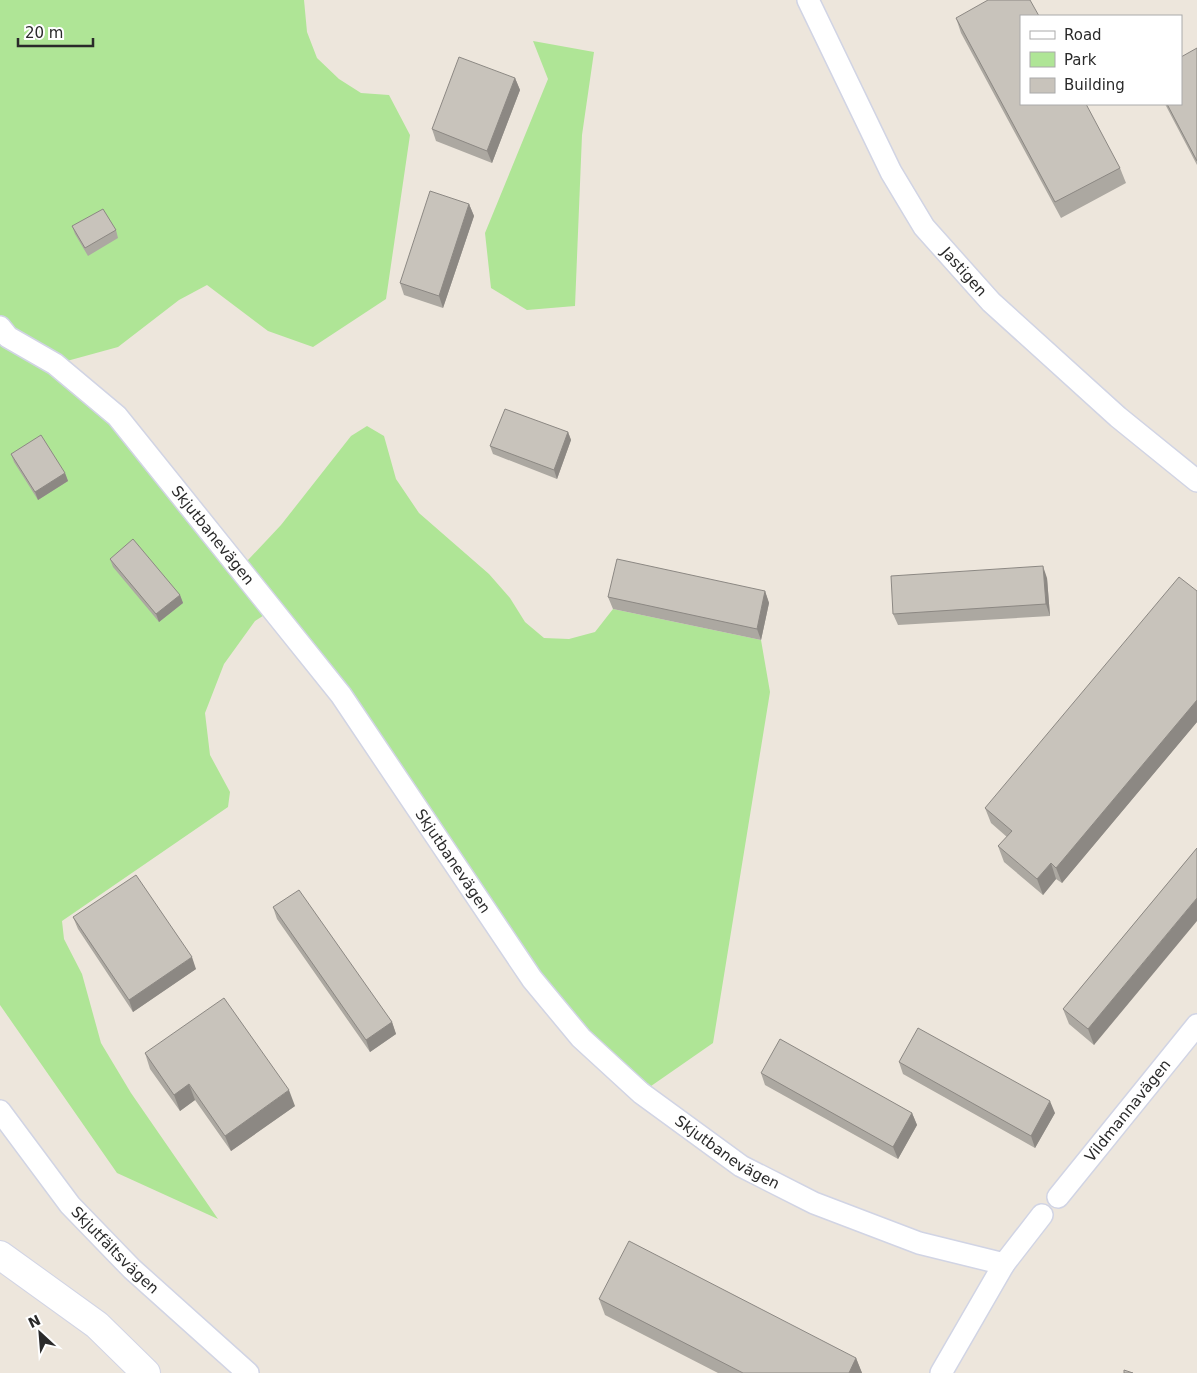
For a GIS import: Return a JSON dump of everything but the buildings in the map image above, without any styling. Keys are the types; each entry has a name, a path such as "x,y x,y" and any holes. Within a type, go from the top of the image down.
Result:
{"main road":[{"path":"0,1255 97,1325 146,1373"}],"street":[{"name":"Jastigen","path":"808,0 891,172 924,228 991,302 1118,417 1197,481"},
{"name":"Skjutbanevägen","path":"3,335 56,364 117,416 341,695 532,979 581,1038 641,1093 740,1166 814,1203 919,1243 1004,1264"},
{"name":"Vildmannavägen","path":"1058,1196 1197,1025"},
{"name":"Skjutfältsvägen","path":"0,1111 70,1205 132,1269 248,1373"},
{"path":"941,1373 1004,1264 1042,1216"}],"green space":[{"path":"0,0 304,0 307,32 317,58 339,79 361,93 389,95 410,135 386,299 313,347 268,331 207,285 179,300 118,347 56,364 117,416 232,577 281,525 351,436 367,426 384,436 396,479 419,513 489,574 510,598 525,622 544,638 569,639 595,632 613,609 761,640 770,692 713,1043 641,1093 581,1038 272,610 255,621 224,664 205,713 210,755 230,792 228,807 62,921 64,939 82,974 101,1043 131,1093 218,1219 117,1173 0,1005"},
{"path":"533,41 594,52 582,135 575,306 527,310 491,288 485,233 548,79"}]}
